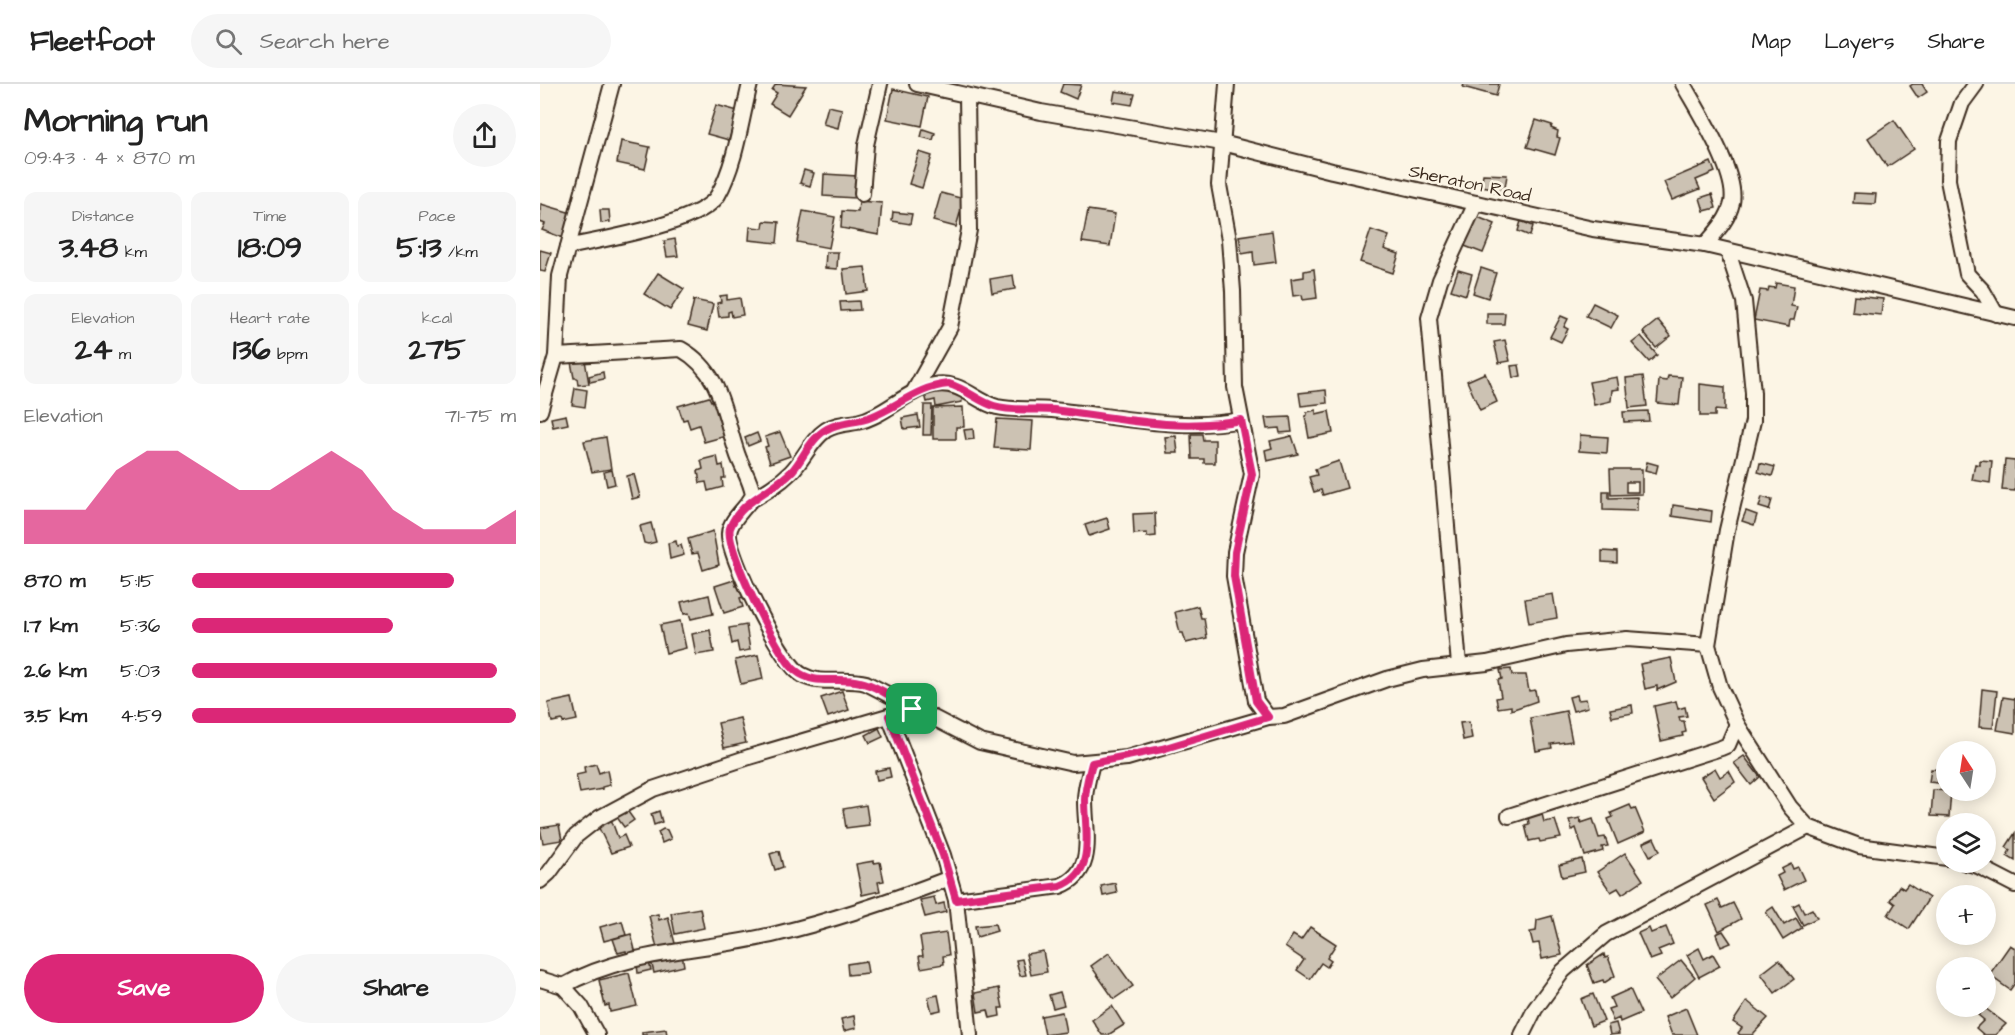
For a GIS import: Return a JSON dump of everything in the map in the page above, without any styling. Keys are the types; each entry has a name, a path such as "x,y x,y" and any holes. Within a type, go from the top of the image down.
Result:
{"street":[{"path":"540,411 556,356 560,276 612,84"},
{"path":"568,247 682,219 707,208 717,196 726,177 750,84"},
{"path":"862,195 866,145 880,84"},
{"name":"Sheraton Road","path":"917,84 1041,112 1222,143 1593,229 1705,245 2015,318"},
{"path":"1227,84 1219,185 1229,240 1235,387 1252,474 1235,552 1234,576 1256,701 1268,717"},
{"path":"1683,84 1730,178 1732,201 1725,220 1705,245"},
{"path":"1976,84 1962,103 1949,141 1948,180 1967,274 1983,291 1996,314"},
{"path":"913,393 950,327 969,230 966,96"},
{"path":"1459,666 1430,318 1440,280 1476,203"},
{"path":"1728,252 1744,302 1753,393 1753,421 1726,530 1708,645 1720,687 1737,724 1790,807 1808,827 1859,846 1936,856"},
{"path":"556,356 681,349 698,358 707,369 723,398 732,437 752,489 751,501"},
{"path":"1241,420 1211,426 1170,424 1052,410 1012,409 995,406 968,390 949,384 933,385 913,393 870,418 827,429 792,470 772,488 751,501 730,526 731,548 760,614 792,668 814,680 846,680 866,683 912,709 980,742 1054,760 1092,763 1162,749 1268,717 1284,716 1387,679 1423,670 1459,666 1603,640 1648,640 1708,645"},
{"path":"540,881 549,873 576,836 599,818 653,789 749,757 912,709"},
{"path":"889,716 950,878 956,900 970,1035"},
{"path":"1509,816 1721,748 1728,745 1737,724"},
{"path":"956,900 1060,886 1080,875 1088,842 1085,798 1092,763"},
{"path":"1522,1035 1535,1009 1563,970 1606,934 1808,827"},
{"path":"1992,873 2015,885"},
{"path":"563,986 596,971 807,926 950,878"},
{"path":"540,979 563,986 581,1006 597,1035"}],"building":[{"path":"776,84 806,86 788,115 770,104 777,93 772,90"},
{"path":"1063,84 1081,85 1076,99 1060,92"},
{"path":"1464,84 1499,84 1496,96 1463,87"},
{"path":"1922,84 1927,92 1918,98 1910,86"},
{"path":"893,89 928,97 922,126 887,119"},
{"path":"1115,91 1135,94 1132,105 1113,102"},
{"path":"716,105 738,111 729,140 707,134"},
{"path":"828,106 842,109 838,128 823,124"},
{"path":"1536,120 1552,125 1551,128 1558,131 1557,137 1560,138 1555,155 1527,147"},
{"path":"1894,120 1914,149 1887,167 1868,138"},
{"path":"923,129 935,133 933,140 921,137"},
{"path":"621,141 650,147 645,169 617,163"},
{"path":"919,152 932,156 922,188 909,184"},
{"path":"1711,162 1715,172 1696,180 1700,189 1672,200 1664,182"},
{"path":"804,170 814,173 810,186 800,183"},
{"path":"824,174 857,176 855,198 823,196"},
{"path":"1483,174 1507,175 1504,194 1494,192 1495,188 1481,186"},
{"path":"941,193 964,199 956,227 933,221"},
{"path":"1854,193 1876,194 1875,204 1853,203"},
{"path":"1712,194 1716,208 1704,211 1700,198"},
{"path":"859,201 882,203 879,235 841,228 842,211 858,212"},
{"path":"541,204 575,214 566,239 542,230 545,224 540,222"},
{"path":"600,210 609,210 610,222 601,223"},
{"path":"1088,210 1115,214 1110,246 1082,242"},
{"path":"803,211 835,217 829,248 797,242"},
{"path":"893,212 912,214 910,224 892,221"},
{"path":"1475,216 1495,224 1483,253 1462,245"},
{"path":"764,221 779,222 777,243 749,240 750,227 763,228"},
{"path":"1521,221 1533,226 1530,236 1518,231"},
{"path":"1371,230 1389,236 1384,249 1399,254 1393,273 1360,262"},
{"path":"1272,231 1276,262 1254,265 1253,252 1242,254 1239,236"},
{"path":"675,239 678,256 667,257 664,241"},
{"path":"540,250 551,253 545,272 540,271"},
{"path":"826,252 838,252 837,269 825,268"},
{"path":"865,267 868,291 846,294 843,269"},
{"path":"1481,268 1496,273 1488,298 1473,293"},
{"path":"1314,269 1317,298 1303,300 1302,295 1293,296 1291,279 1304,277 1304,271"},
{"path":"1458,270 1472,274 1466,295 1451,290"},
{"path":"658,273 684,289 670,310 644,294"},
{"path":"1013,275 1015,289 992,293 990,279"},
{"path":"1776,283 1794,286 1791,306 1797,307 1794,320 1790,320 1789,327 1754,320 1760,290 1768,291 1769,287 1775,288"},
{"path":"727,295 727,300 740,298 743,315 732,317 731,311 728,312 728,316 719,317 717,303 721,302 720,296"},
{"path":"1854,296 1883,299 1881,315 1852,312"},
{"path":"694,300 713,304 707,331 688,326"},
{"path":"859,301 860,310 841,311 840,302"},
{"path":"1593,303 1618,315 1611,328 1586,316"},
{"path":"1487,313 1505,313 1504,324 1487,324"},
{"path":"1561,316 1568,319 1564,327 1568,329 1561,342 1550,337"},
{"path":"1658,320 1671,336 1656,348 1643,332"},
{"path":"1641,336 1657,355 1649,362 1632,343"},
{"path":"1505,340 1510,361 1499,363 1494,342"},
{"path":"585,360 589,384 578,385 571,362"},
{"path":"1519,365 1521,376 1513,378 1511,366"},
{"path":"603,372 604,379 590,382 589,376"},
{"path":"1485,373 1497,402 1480,410 1467,381"},
{"path":"1643,376 1647,406 1629,408 1626,378"},
{"path":"1668,376 1682,377 1679,405 1657,403 1659,380 1667,381"},
{"path":"1617,377 1619,389 1612,390 1611,401 1594,405 1589,382"},
{"path":"1700,384 1725,387 1725,411 1715,410 1715,416 1700,416"},
{"path":"960,386 962,402 936,407 935,400 927,402 925,394"},
{"path":"575,388 587,390 585,407 572,405"},
{"path":"1326,390 1327,403 1301,406 1299,393"},
{"path":"709,397 711,401 717,399 726,436 704,442 699,425 690,428 687,419 683,420 678,406"},
{"path":"924,405 932,405 931,435 923,435"},
{"path":"963,407 964,427 956,427 956,439 933,439 933,408"},
{"path":"1316,410 1316,414 1329,411 1333,433 1309,438 1305,416 1307,412"},
{"path":"1648,411 1649,421 1624,422 1623,412"},
{"path":"566,415 568,424 553,427 551,418"},
{"path":"918,415 920,427 904,429 902,418"},
{"path":"1290,417 1292,432 1280,433 1279,428 1267,429 1265,418"},
{"path":"997,419 1033,421 1031,450 994,448"},
{"path":"973,429 974,439 966,440 964,430"},
{"path":"780,432 790,456 770,463 765,447 768,446 765,437"},
{"path":"757,433 760,441 748,446 745,438"},
{"path":"1191,434 1202,434 1203,440 1215,440 1215,463 1204,463 1204,459 1192,459"},
{"path":"1580,435 1608,437 1607,453 1579,451"},
{"path":"1176,436 1178,453 1167,453 1165,437"},
{"path":"1292,436 1298,454 1267,461 1265,450 1272,448 1270,441"},
{"path":"606,437 611,469 592,472 584,441"},
{"path":"717,456 719,466 723,465 725,478 722,478 723,487 708,491 706,482 700,483 698,471 703,469 701,460"},
{"path":"1980,460 1992,461 1990,483 1972,480 1975,464 1980,465"},
{"path":"2005,460 2015,461 2015,491 2002,490"},
{"path":"1339,461 1347,488 1323,495 1321,490 1314,492 1309,477 1317,475 1315,469"},
{"path":"1647,462 1658,465 1656,473 1645,470"},
{"path":"1760,463 1775,467 1772,476 1758,472"},
{"path":"1610,469 1642,469 1642,494 1611,495","holes":["1626,482 1638,482 1638,492 1626,492"]},
{"path":"612,470 615,484 607,486 604,472"},
{"path":"634,474 640,497 632,499 627,476"},
{"path":"1603,491 1609,491 1609,498 1637,497 1637,511 1603,510"},
{"path":"1762,497 1772,500 1769,510 1759,507"},
{"path":"1673,505 1712,511 1711,522 1672,516"},
{"path":"1746,511 1757,515 1754,525 1742,521"},
{"path":"1155,513 1156,536 1147,537 1147,533 1134,534 1133,514"},
{"path":"1107,518 1110,529 1089,536 1085,525"},
{"path":"651,523 656,542 648,544 644,543 640,526"},
{"path":"713,531 719,565 703,570 698,553 692,554 688,539"},
{"path":"676,541 677,546 681,545 684,555 670,559 668,543"},
{"path":"1602,551 1617,552 1617,563 1602,562"},
{"path":"734,580 736,586 743,583 747,596 740,598 743,607 724,613 715,586"},
{"path":"1553,594 1557,618 1529,623 1525,599"},
{"path":"709,595 713,614 691,619 689,613 684,614 681,602"},
{"path":"1198,606 1201,618 1204,618 1207,638 1186,643 1183,633 1180,633 1175,612"},
{"path":"680,621 686,648 666,653 660,625"},
{"path":"746,625 750,650 739,652 737,642 732,644 729,628"},
{"path":"710,630 714,652 696,655 692,634"},
{"path":"758,655 763,679 741,684 735,660"},
{"path":"1671,658 1676,682 1657,690 1657,686 1645,689 1640,664"},
{"path":"1511,669 1512,675 1526,675 1529,691 1535,690 1537,701 1511,710 1511,706 1498,708 1496,698 1501,697 1498,680 1502,679 1500,670"},
{"path":"1982,689 1997,691 1993,728 1979,727"},
{"path":"842,691 849,710 828,717 821,698"},
{"path":"1577,695 1578,700 1586,699 1588,707 1573,711 1569,697"},
{"path":"2003,697 2015,699 2015,733 1997,730"},
{"path":"572,698 577,720 563,723 562,720 552,722 548,703"},
{"path":"1676,701 1678,709 1685,707 1687,716 1679,717 1680,721 1684,721 1686,732 1682,733 1683,736 1661,741 1654,706"},
{"path":"1632,705 1633,713 1612,717 1610,709"},
{"path":"1566,711 1572,741 1551,744 1552,748 1536,751 1530,718"},
{"path":"740,718 746,743 724,748 718,723"},
{"path":"1469,722 1472,738 1463,740 1460,723"},
{"path":"879,728 883,737 870,743 866,735"},
{"path":"1744,756 1760,777 1751,785 1734,763"},
{"path":"596,764 599,773 607,770 610,785 602,789 580,793 576,775 585,773 584,767"},
{"path":"889,768 891,777 877,780 875,771"},
{"path":"1715,768 1720,777 1729,771 1735,782 1714,798 1701,777"},
{"path":"1931,769 1936,769 1936,783 1929,782"},
{"path":"1933,790 1936,790 1936,801 1950,801 1949,813 1936,813 1936,816 1931,816"},
{"path":"866,805 869,825 846,828 843,809"},
{"path":"1630,805 1632,809 1635,808 1645,832 1618,844 1608,819 1613,817 1611,813"},
{"path":"626,809 634,820 624,827 616,816"},
{"path":"659,811 662,822 654,825 651,814"},
{"path":"1542,814 1544,822 1555,820 1561,838 1540,842 1539,839 1529,841 1525,825 1529,824 1528,817"},
{"path":"1580,818 1581,823 1593,819 1599,838 1605,837 1608,846 1602,847 1603,851 1585,856 1576,828 1572,830 1569,820"},
{"path":"611,819 618,838 624,835 629,847 611,853 597,824"},
{"path":"559,825 562,840 543,843 540,828"},
{"path":"663,829 667,830 671,839 662,843 658,832"},
{"path":"2015,833 2015,861 2007,856 2010,850 2006,847"},
{"path":"1654,838 1660,851 1650,856 1643,843"},
{"path":"779,851 783,867 775,870 770,854"},
{"path":"1625,853 1643,880 1622,894 1618,888 1611,892 1597,872"},
{"path":"1582,859 1585,872 1562,877 1559,865"},
{"path":"874,861 874,863 880,862 884,881 878,882 880,891 862,895 856,864"},
{"path":"1791,864 1793,869 1798,867 1804,880 1784,890 1777,876 1783,873 1781,869"},
{"path":"1115,883 1117,893 1103,896 1101,886"},
{"path":"1908,884 1929,898 1909,929 1888,915 1895,904 1890,900 1899,886 1904,889"},
{"path":"934,897 936,905 944,903 946,912 925,917 920,900"},
{"path":"1718,900 1722,908 1733,903 1741,919 1719,931 1707,905"},
{"path":"1799,903 1804,913 1812,909 1817,918 1803,925 1793,906"},
{"path":"1773,907 1784,925 1796,918 1802,928 1783,940 1766,912"},
{"path":"700,908 704,928 675,934 671,913"},
{"path":"658,914 659,920 668,917 676,947 658,952 649,916"},
{"path":"1552,916 1562,955 1542,959 1539,943 1533,944 1530,932 1536,931 1537,920"},
{"path":"622,921 626,935 604,941 600,927"},
{"path":"995,924 997,931 977,937 975,926"},
{"path":"1310,927 1336,944 1327,958 1331,961 1327,967 1321,963 1310,979 1297,970 1304,960 1285,947 1293,935 1301,940"},
{"path":"1666,927 1673,944 1658,950 1661,956 1650,960 1638,933 1649,928 1651,933"},
{"path":"1723,931 1731,943 1721,947 1716,934"},
{"path":"946,933 949,955 943,956 944,964 921,968 919,956 923,956 920,937"},
{"path":"631,934 637,958 628,960 626,951 618,953 613,939"},
{"path":"2010,945 2015,948 2015,983 2010,990 1996,980 1996,965"},
{"path":"1699,948 1704,959 1713,954 1720,966 1699,977 1687,955"},
{"path":"1043,951 1047,972 1031,975 1026,954"},
{"path":"1109,953 1133,986 1114,999 1091,966"},
{"path":"682,954 684,966 654,973 651,961"},
{"path":"1604,954 1605,958 1608,957 1615,976 1604,983 1603,980 1594,983 1587,965"},
{"path":"1022,959 1026,975 1020,976 1016,960"},
{"path":"1681,960 1695,977 1670,998 1655,980"},
{"path":"1779,960 1794,979 1775,993 1761,974"},
{"path":"866,961 868,973 848,975 847,964"},
{"path":"649,962 651,970 638,973 637,964"},
{"path":"629,973 637,1006 610,1012 609,1005 605,1006 599,980"},
{"path":"999,988 1003,1008 999,1008 1000,1016 990,1018 988,1010 978,1012 975,993"},
{"path":"1630,989 1641,1013 1620,1022 1619,1018 1613,1021 1608,1009 1614,1007 1610,998"},
{"path":"1060,992 1064,1005 1053,1008 1049,995"},
{"path":"1593,994 1604,1021 1591,1026 1581,999"},
{"path":"938,995 941,1010 932,1012 928,997"},
{"path":"1747,1001 1768,1018 1752,1035 1740,1035 1738,1033 1742,1028 1733,1022"},
{"path":"1112,1006 1124,1025 1108,1035 1102,1035 1092,1020"},
{"path":"1686,1008 1697,1035 1672,1035 1665,1017"},
{"path":"1062,1012 1066,1032 1045,1035 1041,1016"},
{"path":"854,1016 856,1028 844,1031 841,1019"},
{"path":"1996,1016 2006,1024 1995,1035 1984,1035 1976,1028 1984,1020 1980,1017"},
{"path":"1616,1023 1619,1034 1610,1035 1608,1025"},
{"path":"666,1029 667,1035 642,1035 642,1032"}],"route":[{"path":"949,384 968,390 995,406 1012,409 1052,410 1108,419 1211,426 1241,420 1252,474 1235,552 1234,576 1244,647 1256,701 1268,717 1162,749 1127,758 1092,763 1085,798 1088,842 1080,875 1060,886 1015,894 956,900 943,855 920,803 889,716 912,709 866,683 846,680 814,680 792,668 760,614 731,548 730,526 751,501 772,488 792,470 819,436 835,426 870,418 913,393 933,385 949,384"}]}
